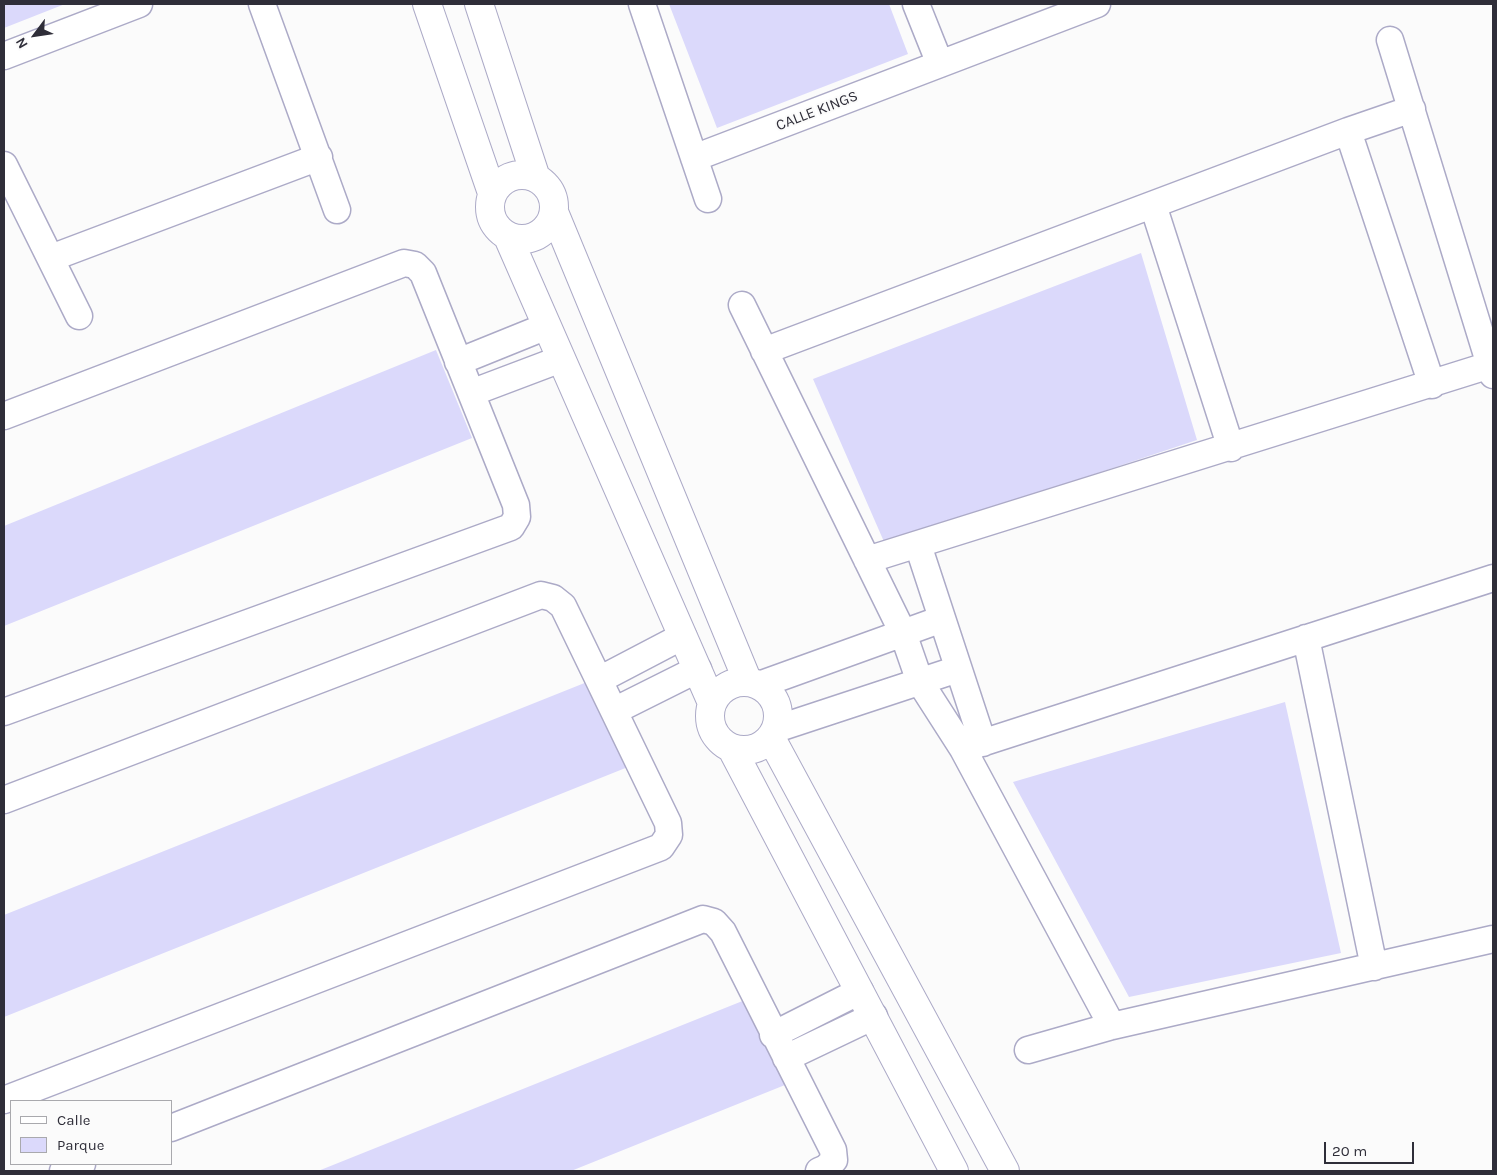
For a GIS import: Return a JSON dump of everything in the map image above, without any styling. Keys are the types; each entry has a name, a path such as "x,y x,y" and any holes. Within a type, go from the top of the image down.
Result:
{"street":[{"path":"4,56 138,4"},
{"path":"262,4 337,210"},
{"path":"427,4 492,193 490,213 493,223 508,237 712,703"},
{"path":"478,4 536,178 551,192 554,212 754,684 774,699 778,719 773,733 763,745 753,749 732,749"},
{"path":"642,4 708,199"},
{"path":"916,4 940,64"},
{"name":"CALLE KINGS","path":"694,158 1097,4"},
{"path":"867,560 1432,385 1492,370 1390,40"},
{"path":"764,351 1348,131 1412,109"},
{"path":"1348,131 1432,385"},
{"path":"51,258 319,157"},
{"path":"4,165 79,316"},
{"path":"492,193 498,184 516,175 536,178"},
{"path":"1153,204 1231,448"},
{"path":"508,237 517,240 538,236 552,222 554,212"},
{"path":"4,416 404,263 415,265 423,274 516,505 517,517 511,527 4,712"},
{"path":"742,305 903,633 920,682 973,746 1112,1026"},
{"path":"458,362 547,326"},
{"path":"471,393 561,359"},
{"path":"918,545 958,669 973,746"},
{"path":"973,746 1493,578"},
{"path":"4,800 541,595 553,598 562,606 668,823 668,835 661,847 4,1100"},
{"path":"942,619 754,684 737,682 727,686 718,693 712,703 710,714 715,735 732,749 939,1138 954,1171"},
{"path":"599,680 683,636"},
{"path":"1306,638 1374,967"},
{"path":"614,711 698,669"},
{"path":"773,733 958,669"},
{"path":"773,733 1005,1171"},
{"path":"172,1128 703,918 714,922 723,932 773,1035 833,1150 834,1160 826,1168 819,1171"},
{"path":"1028,1050 1112,1026 1493,939"},
{"path":"773,1035 860,991"},
{"path":"786,1058 874,1016"},
{"path":"939,1138 951,1141 962,1139 980,1123"},
{"path":"63,1171 79,1165"}],"green space":[{"path":"4,4 65,4 4,28"},
{"path":"669,4 889,4 908,54 717,128"},
{"path":"1141,253 1197,440 885,544 813,379"},
{"path":"436,350 472,438 4,626 4,526"},
{"path":"592,680 628,767 4,1017 4,915"},
{"path":"1285,702 1341,953 1129,997 1013,782"},
{"path":"750,998 785,1085 571,1171 318,1171"}]}
